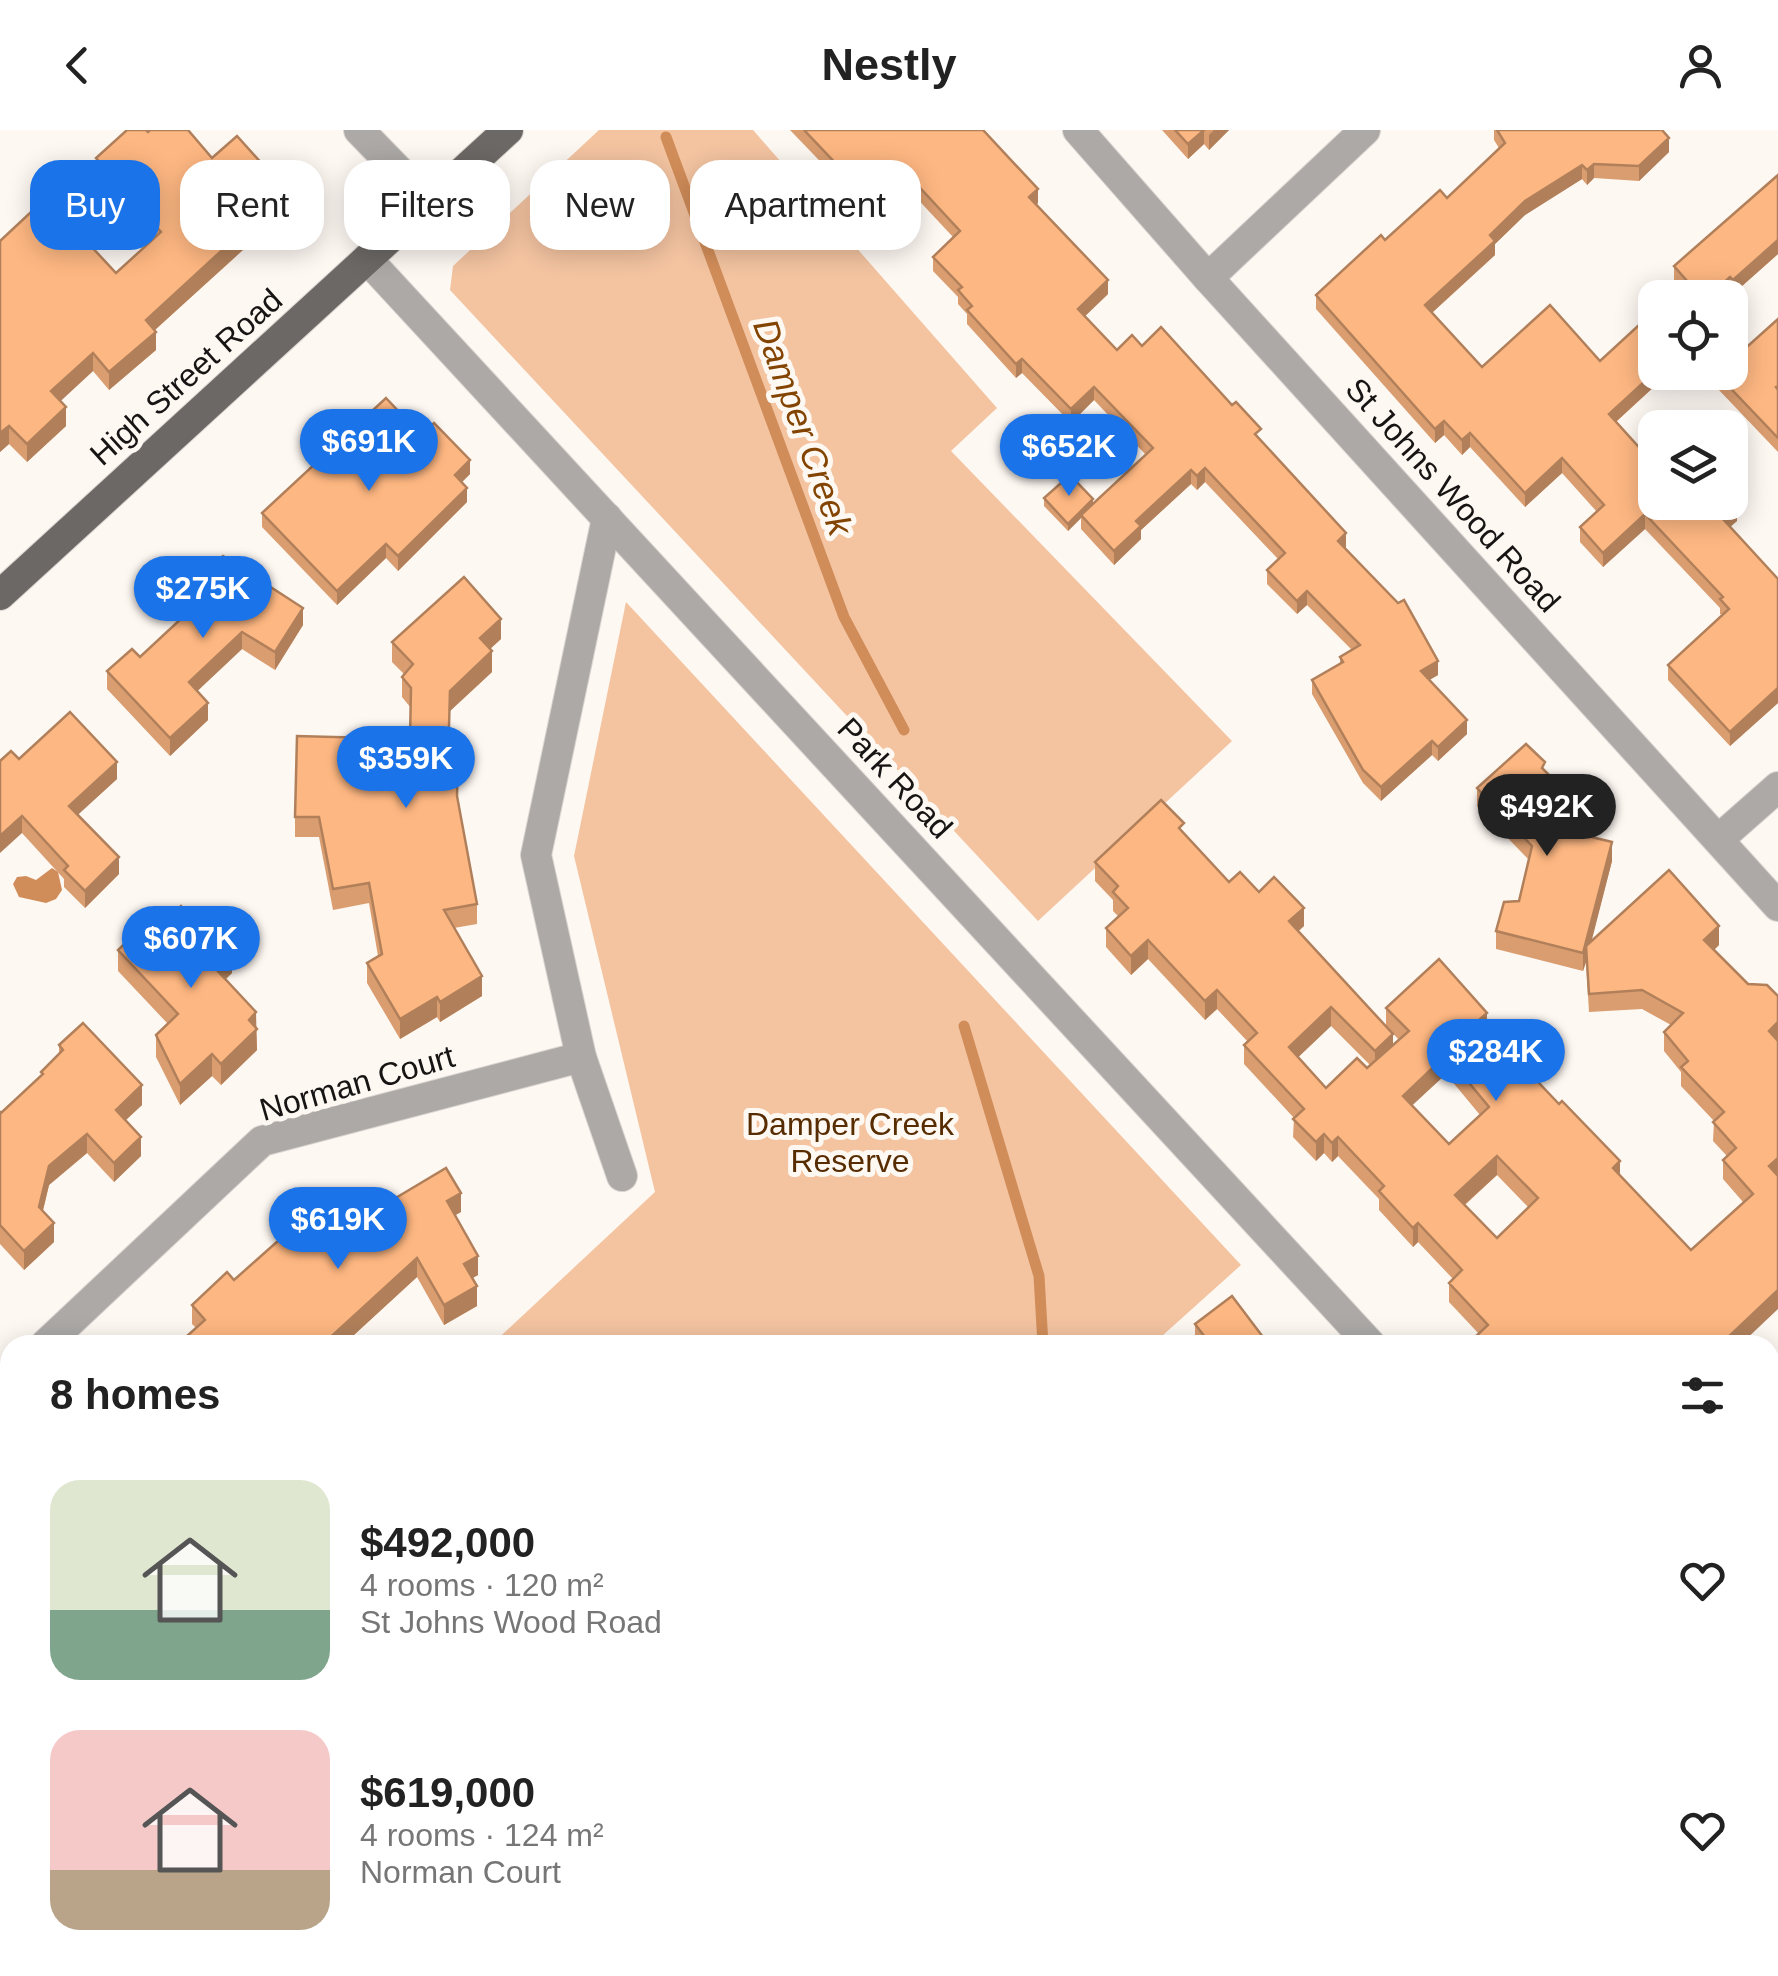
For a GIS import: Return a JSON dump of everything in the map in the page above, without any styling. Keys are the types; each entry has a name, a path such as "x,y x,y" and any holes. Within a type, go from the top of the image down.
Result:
{"main road":[{"name":"High Street Road","path":"471,160 499,132"},
{"name":"High Street Road","path":"0,595 378,250"}],"street":[{"path":"359,130 388,160"},
{"name":"St Johns Wood Road","path":"1078,130 1778,906"},
{"path":"1208,278 1365,130"},
{"name":"Park Road","path":"368,259 1362,1335"},
{"path":"606,518 536,855 581,1057 622,1176"},
{"path":"1719,839 1778,786"},
{"name":"Norman Court","path":"57,1335 262,1141 581,1057"}],"green space":[{"path":"599,130 753,130 779,160 690,160 690,250 858,250 997,408 951,451 1232,741 1038,921 450,290 453,266 470,250 510,250 510,213 530,194 530,250 670,250 670,160 567,160"},
{"name":"Damper Creek Reserve","path":"626,602 1241,1265 1163,1335 502,1335 655,1192 574,856"}],"shaded area":[{"path":"52,868 58,872 62,890 56,899 46,903 19,897 13,884 17,877 36,880"}],"building":[{"path":"127,130 188,130 212,158 237,136 259,160 180,160 180,250 222,250 146,320 156,332 109,372 93,353 51,391 66,407 27,444 9,426 0,433 0,241 30,213 30,250 95,250 116,273 141,250 160,250 160,160 96,158"},
{"path":"804,130 983,130 1038,189 1029,197 1108,280 1078,309 1117,350 1132,335 1142,346 1161,327 1232,405 1236,402 1261,429 1255,434 1346,533 1338,541 1398,603 1404,600 1438,661 1421,671 1467,720 1438,747 1432,741 1381,787 1363,770 1312,680 1343,662 1340,657 1360,645 1307,591 1297,601 1267,570 1285,553 1205,468 1197,476 1191,470 1136,521 1141,526 1114,551 1081,515 1153,448 1094,387 1071,409 1022,359 1016,364 967,310 972,306 958,290 962,287 933,257 960,231 921,189 921,160 833,160"},
{"path":"1175,130 1204,130 1188,144"},
{"path":"1497,130 1662,130 1669,138 1639,166 1594,164 1587,170 1582,165 1525,201 1490,235 1495,241 1425,305 1482,367 1550,305 1600,361 1638,326 1638,388 1609,414 1638,446 1639,520 1603,553 1580,527 1604,505 1562,458 1525,493 1470,433 1462,440 1444,421 1435,429 1316,295 1381,235 1385,240 1440,190 1447,198 1505,143"},
{"path":"1778,175 1778,240 1733,280 1730,277 1686,280 1674,266"},
{"path":"1778,319 1778,438 1732,390 1748,390 1748,346"},
{"path":"386,398 421,435 434,423 470,460 455,475 467,488 398,556 386,544 337,591 262,513"},
{"path":"1070,475 1093,499 1068,524 1044,498"},
{"path":"1651,520 1724,520 1778,579 1778,688 1730,732 1668,665 1729,609 1720,599 1723,597"},
{"path":"223,556 303,608 275,652 242,632 189,682 208,703 170,738 107,671 132,649 140,657 198,603 186,596 210,559 214,564"},
{"path":"464,577 501,619 480,638 492,651 450,691 448,760 458,761 457,796 477,904 444,910 482,976 440,1002 437,997 400,1019 367,963 382,954 369,883 333,889 319,817 295,817 297,736 410,739 411,688 402,677 413,664 392,642"},
{"path":"70,712 117,762 69,806 119,857 85,891 64,870 68,866 22,816 0,836 0,761 11,751 19,759"},
{"path":"1526,744 1545,762 1542,768 1554,780 1545,788 1564,807 1546,826 1612,842 1583,953 1496,931 1504,902 1519,901 1532,846 1477,788"},
{"path":"1161,800 1184,823 1179,828 1229,882 1240,872 1259,892 1274,877 1304,908 1289,921 1393,1034 1375,1051 1331,1007 1289,1047 1326,1088 1357,1058 1367,1068 1409,1031 1386,1008 1439,959 1487,1013 1479,1020 1620,1161 1613,1168 1691,1250 1753,1194 1723,1160 1736,1148 1713,1122 1724,1112 1681,1067 1688,1061 1664,1032 1683,1013 1642,990 1589,994 1586,946 1669,870 1719,926 1704,940 1748,984 1767,985 1778,996 1778,1022 1769,1031 1778,1041 1778,1158 1769,1166 1778,1176 1778,1290 1731,1335 1477,1335 1488,1325 1449,1283 1462,1270 1418,1223 1413,1228 1379,1191 1384,1186 1338,1137 1332,1143 1324,1134 1316,1142 1293,1119 1304,1109 1244,1045 1257,1033 1217,990 1205,1001 1148,940 1131,956 1106,928 1128,908 1113,892 1118,886 1095,862","holes":["1446,1055 1489,1107 1449,1144 1403,1096","1497,1156 1538,1198 1497,1238 1455,1195"]},
{"path":"181,906 197,923 201,919 232,952 215,968 256,1012 249,1020 257,1029 221,1064 212,1054 180,1084 156,1035 178,1014 118,950 146,923 154,931"},
{"path":"83,1023 142,1085 116,1110 141,1137 114,1163 87,1134 49,1166 39,1207 54,1223 24,1251 0,1225 0,1112 43,1074 63,1050 59,1045"},
{"path":"446,1168 461,1193 447,1201 478,1256 464,1264 477,1286 444,1305 417,1258 333,1335 188,1335 205,1320 192,1305 227,1272 234,1280 315,1208 337,1233"},
{"path":"1232,1296 1261,1335 1203,1335 1195,1324"}],"waterway":[{"name":"Damper Creek","path":"666,137 844,617 904,730"},
{"name":"Damper Creek","path":"964,1026 1039,1276 1042,1335"}]}
